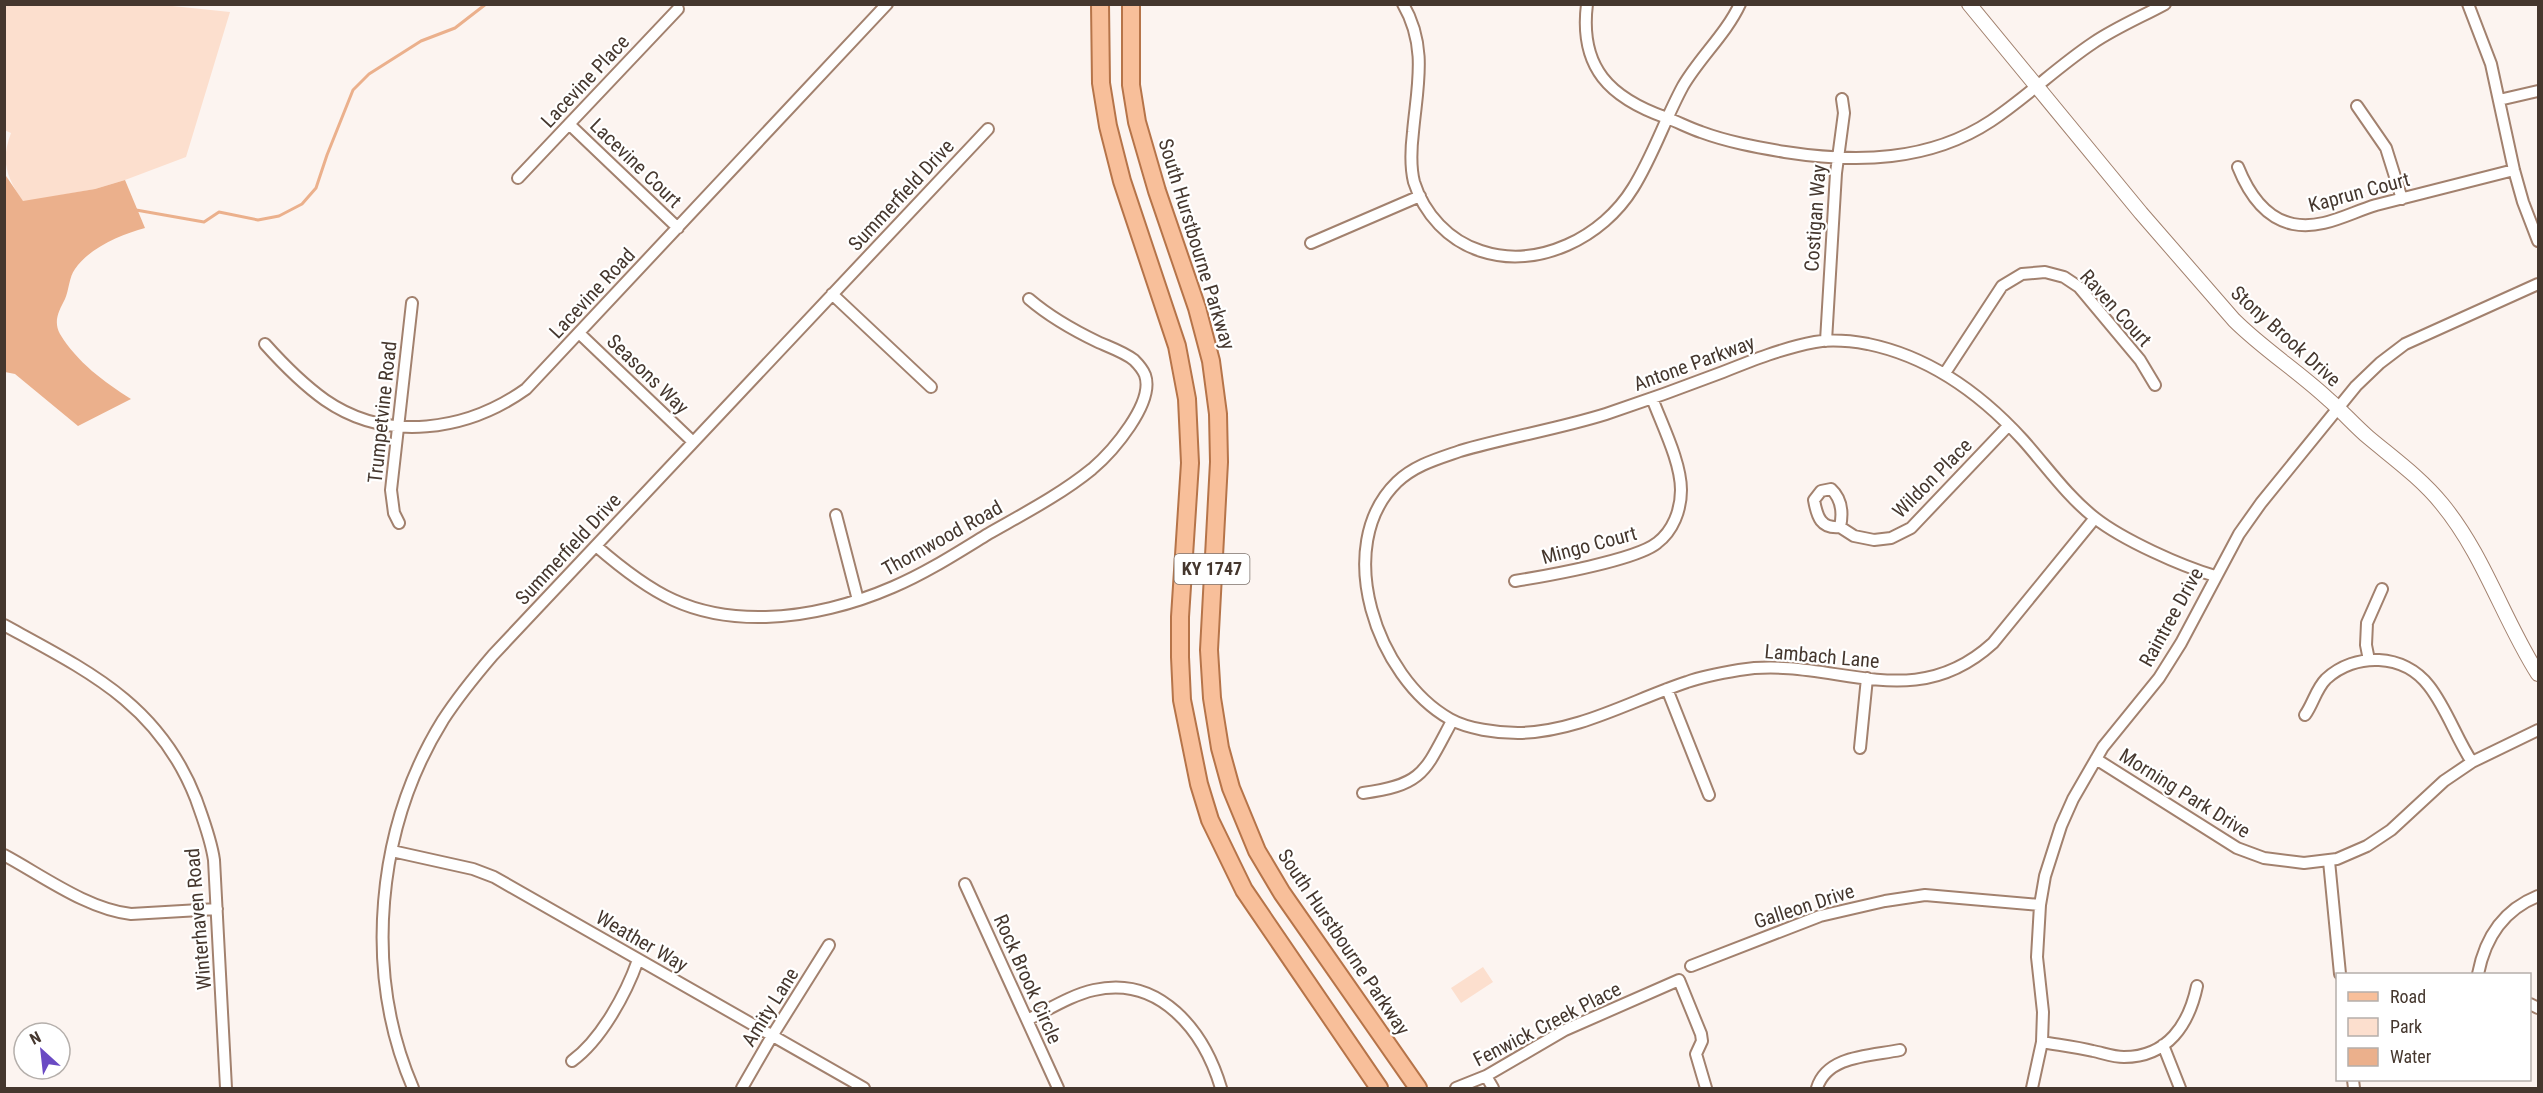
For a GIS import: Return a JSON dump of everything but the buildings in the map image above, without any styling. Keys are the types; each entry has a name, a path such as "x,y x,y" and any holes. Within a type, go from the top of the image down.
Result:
{"main road":[{"name":"KY 1747","path":"1100,4 1101,83 1108,126 1122,181 1177,346 1187,399 1190,463 1179,657 1182,700 1199,784 1210,820 1244,890 1379,1089"},
{"name":"South Hurstbourne Parkway","path":"1131,4 1131,85 1137,122 1157,191 1197,308 1211,361 1218,414 1219,462 1209,650 1212,698 1231,788 1257,851 1282,893 1418,1089"}],"street":[{"name":"Lacevine Road","path":"265,344 325,400 369,421 418,428 442,426 470,419 496,408 526,389 887,4"},
{"path":"1404,4 1416,30 1420,53 1411,160 1414,182 1420,196 1439,224 1455,239 1474,249 1501,256 1520,257 1557,249 1595,228 1625,200 1694,68 1740,4"},
{"path":"1587,4 1585,29 1588,48 1600,76 1624,99 1700,132 1735,142 1838,159 1884,158 1944,144 1991,121 2091,44 2165,4"},
{"name":"Stony Brook Drive","path":"1969,4 2215,299 2251,336 2422,483 2463,532 2538,674"},
{"path":"2468,4 2492,64 2514,171 2538,241"},
{"name":"Lacevine Place","path":"518,178 678,9"},
{"path":"2499,100 2538,91"},
{"name":"Costigan Way","path":"1826,341 1838,159 1844,112 1842,99"},
{"path":"2357,106 2386,148 2402,199"},
{"name":"Lacevine Court","path":"569,124 678,228"},
{"name":"Summerfield Drive","path":"413,1089 401,1055 389,1006 383,955 384,913 392,851 402,809 417,772 443,721 468,685 493,656 692,441 988,129"},
{"name":"Kaprun Court","path":"2238,167 2244,181 2259,203 2272,215 2295,224 2317,225 2402,199 2514,171"},
{"path":"1311,243 1420,196"},
{"name":"Raven Court","path":"1945,373 2002,286 2022,274 2045,272 2064,277 2079,287 2140,360 2155,386"},
{"name":"Raintree Drive","path":"2032,1089 2042,1042 2043,1012 2037,957 2040,905 2045,876 2061,826 2073,799 2107,741 2159,678 2181,644 2214,576 2239,534 2261,503 2364,378 2405,344 2538,284"},
{"path":"832,294 932,387"},
{"name":"Thornwood Road","path":"596,546 629,575 666,598 692,608 727,616 788,616 823,609 858,600 920,574 1064,490 1093,468 1120,436 1145,398 1147,388 1144,372 1136,361 1063,324 1029,298"},
{"name":"Trumpetvine Road","path":"399,523 391,499 397,426 412,303"},
{"name":"Seasons Way","path":"579,333 692,441"},
{"name":"Antone Parkway","path":"1452,721 1428,704 1404,678 1386,650 1373,612 1367,584 1366,548 1370,525 1383,499 1410,471 1434,459 1506,438 1601,416 1779,351 1826,341 1860,343 1891,349 1945,373 1985,404 2021,438 2055,479 2095,518 2138,543 2198,572 2214,576"},
{"name":"Mingo Court","path":"1515,581 1551,575 1636,554 1658,543 1669,530 1676,518 1682,489 1677,468 1652,398"},
{"name":"Wildon Place","path":"1840,527 1854,536 1874,540 1891,538 1906,531 1916,524 2008,426"},
{"path":"836,515 858,600"},
{"name":"Lambach Lane","path":"1452,721 1498,732 1542,731 1589,720 1708,675 1748,669 1787,669 1897,681 1924,680 1956,670 1977,658 2006,628 2095,518"},
{"path":"2369,660 2366,645 2367,623 2382,589"},
{"name":"Winterhaven Road","path":"4,625 94,675 126,699 164,738 182,767 206,825 214,860 227,1069 226,1089"},
{"path":"2306,715 2327,679 2344,667 2369,660 2394,662 2422,678 2434,693 2472,762"},
{"path":"1860,747 1867,678"},
{"path":"1667,690 1708,795"},
{"path":"1363,793 1389,789 1415,779 1426,768 1452,721"},
{"name":"Morning Park Drive","path":"2096,759 2237,848 2264,858 2288,863 2329,861 2378,840 2444,781 2472,762 2538,730"},
{"name":"Weather Way","path":"392,851 473,869 494,877 864,1089"},
{"path":"4,855 95,905 118,913 131,915 217,909"},
{"path":"2329,861 2340,973"},
{"name":"Rock Brook Circle","path":"965,884 1058,1089"},
{"name":"Galleon Drive","path":"1691,966 1820,915 1885,901 1925,896 2040,905"},
{"path":"2478,973 2486,943 2495,928 2517,906 2538,896"},
{"name":"Amity Lane","path":"741,1089 830,945"},
{"path":"572,1061 594,1042 633,974 638,960"},
{"name":"Fenwick Creek Place","path":"1456,1089 1486,1076 1565,1030 1679,980 1701,1034 1702,1041 1696,1054 1706,1089"},
{"path":"2042,1042 2124,1057 2145,1053 2163,1045 2173,1037 2190,1014 2197,986"},
{"path":"1027,1020 1098,989 1122,988 1152,995 1179,1014 1198,1036 1221,1089"},
{"path":"2163,1045 2180,1089"},
{"path":"1817,1089 1824,1074 1840,1062 1900,1050"},
{"path":"1486,1076 1493,1089"}],"green space":[{"path":"153,4 230,12 186,157 95,189 23,202 9,177 6,161 11,133 4,130 5,5"},
{"path":"1483,967 1493,982 1461,1003 1451,988"}],"water":[{"path":"4,173 23,201 95,189 125,180 145,228 97,248 81,261 73,272 59,312 58,329 74,354 101,378 131,399 78,426 15,374 5,372"}],"waterway":[{"path":"136,210 204,222 219,212 258,220 279,216 302,204 316,188 353,90 369,74 421,41 455,28 486,4"}]}
